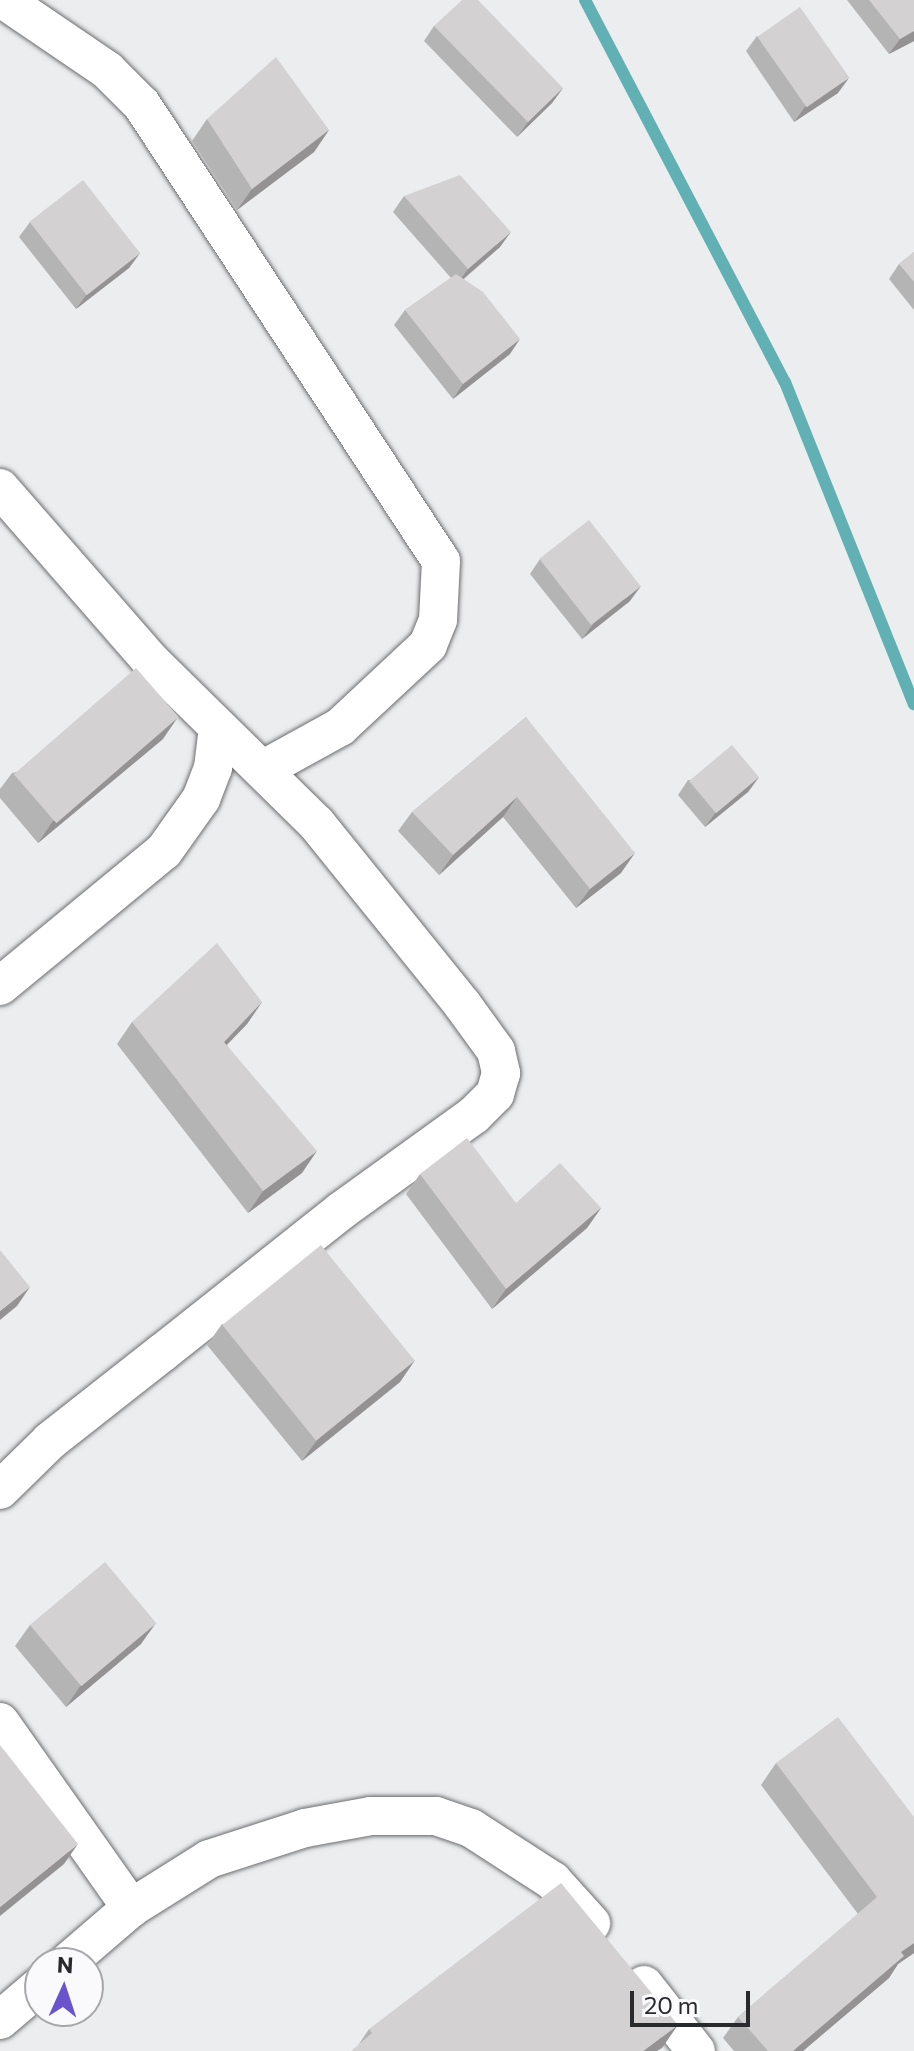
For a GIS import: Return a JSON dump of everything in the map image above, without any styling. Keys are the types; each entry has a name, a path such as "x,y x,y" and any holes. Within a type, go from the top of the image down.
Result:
{"street":[{"path":"4,0 107,70 142,105 441,561 438,620 428,645 340,727 264,769"},
{"path":"0,488 151,661 316,823 496,1051 501,1073 495,1094 474,1115 341,1211 50,1441 0,1490"},
{"path":"0,986 164,851 201,799 213,768 218,727"},
{"path":"0,1722 131,1908"},
{"path":"86,1947 131,1908 209,1859 305,1828 371,1816 436,1816 471,1828 553,1881 696,2051"},
{"path":"0,2020 24,2000"}],"building":[{"path":"462,0 478,0 563,88 528,122 434,26"},
{"path":"869,0 914,0 914,31 900,39"},
{"path":"800,7 849,77 807,107 757,37"},
{"path":"276,57 329,130 252,189 207,119"},
{"path":"460,175 511,232 468,269 404,196"},
{"path":"83,180 140,253 87,295 29,222"},
{"path":"914,252 914,282 899,264"},
{"path":"456,274 483,292 520,339 463,384 405,310"},
{"path":"589,520 641,586 591,625 539,559"},
{"path":"136,668 179,717 56,823 14,774"},
{"path":"526,717 635,853 590,889 517,797 453,855 412,812"},
{"path":"732,745 759,777 716,813 689,781"},
{"path":"217,943 262,1002 224,1042 317,1151 263,1191 132,1022"},
{"path":"467,1138 516,1203 560,1163 601,1208 506,1289 420,1174"},
{"path":"321,1245 415,1361 316,1441 222,1325"},
{"path":"0,1250 30,1287 0,1311"},
{"path":"105,1562 156,1623 81,1686 30,1625"},
{"path":"838,1717 914,1817 914,1943 901,1952 904,1956 793,2051 768,2051 738,2017 877,1897 776,1763"},
{"path":"0,1745 78,1844 0,1907"},
{"path":"561,1883 678,2025 643,2051 351,2051 372,2033 369,2029"}],"waterway":[{"path":"585,0 785,382 914,704"}]}
